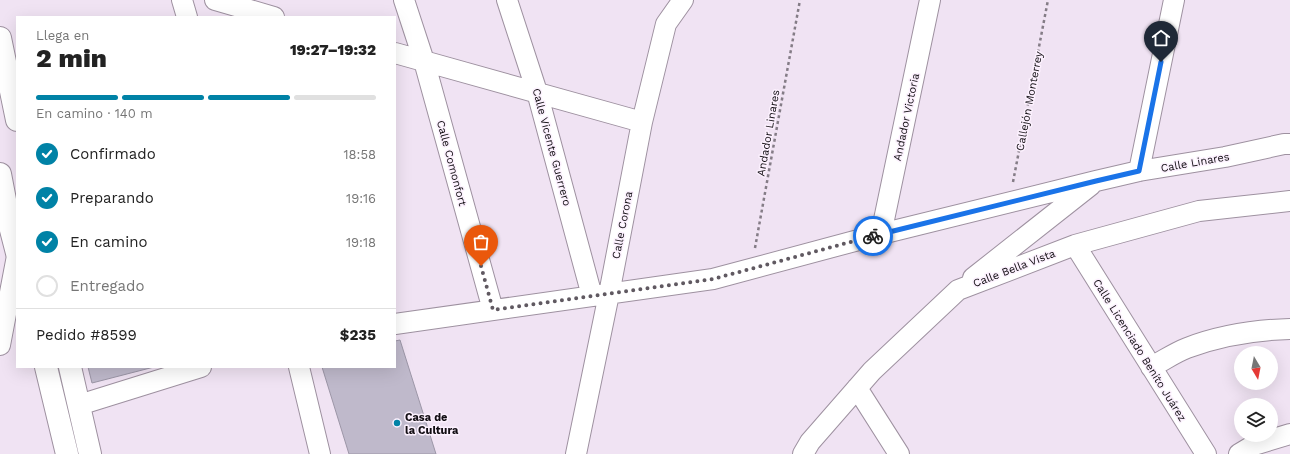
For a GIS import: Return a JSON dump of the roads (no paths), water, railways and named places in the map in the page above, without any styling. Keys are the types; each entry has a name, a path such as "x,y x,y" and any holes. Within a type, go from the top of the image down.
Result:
{"main road":[{"path":"0,38 16,115"},
{"path":"0,174 9,226 16,249"},
{"path":"46,368 67,454"},
{"path":"70,368 90,454"}],"street":[{"path":"182,0 188,16"},
{"path":"215,0 271,16"},
{"name":"Calle Comonfort","path":"404,0 424,61 493,310"},
{"name":"Calle Vicente Guerrero","path":"508,0 600,295"},
{"name":"Calle Corona","path":"576,454 600,295 666,24 682,0"},
{"name":"Andador Victoria","path":"881,234 930,0"},
{"path":"1139,171 1174,0"},
{"path":"396,53 642,122"},
{"name":"Calle Linares","path":"396,318 493,310 713,279 881,234 1096,181 1139,171 1226,157 1290,144"},
{"path":"958,290 1096,181"},
{"name":"Calle Bella Vista","path":"803,454 810,442 872,371 958,290 1075,245 1199,211 1290,201"},
{"name":"Calle Licenciado Benito Juárez","path":"1075,245 1206,454"},
{"path":"0,345 16,261"},
{"path":"1151,367 1186,349 1224,336 1262,329 1290,329"},
{"path":"79,405 198,368"},
{"path":"299,368 320,454"},
{"path":"856,388 899,454"},
{"path":"1239,454 1254,446 1290,434"}],"place":[{"name":"Casa de la Cultura","path":"397,423"}]}
